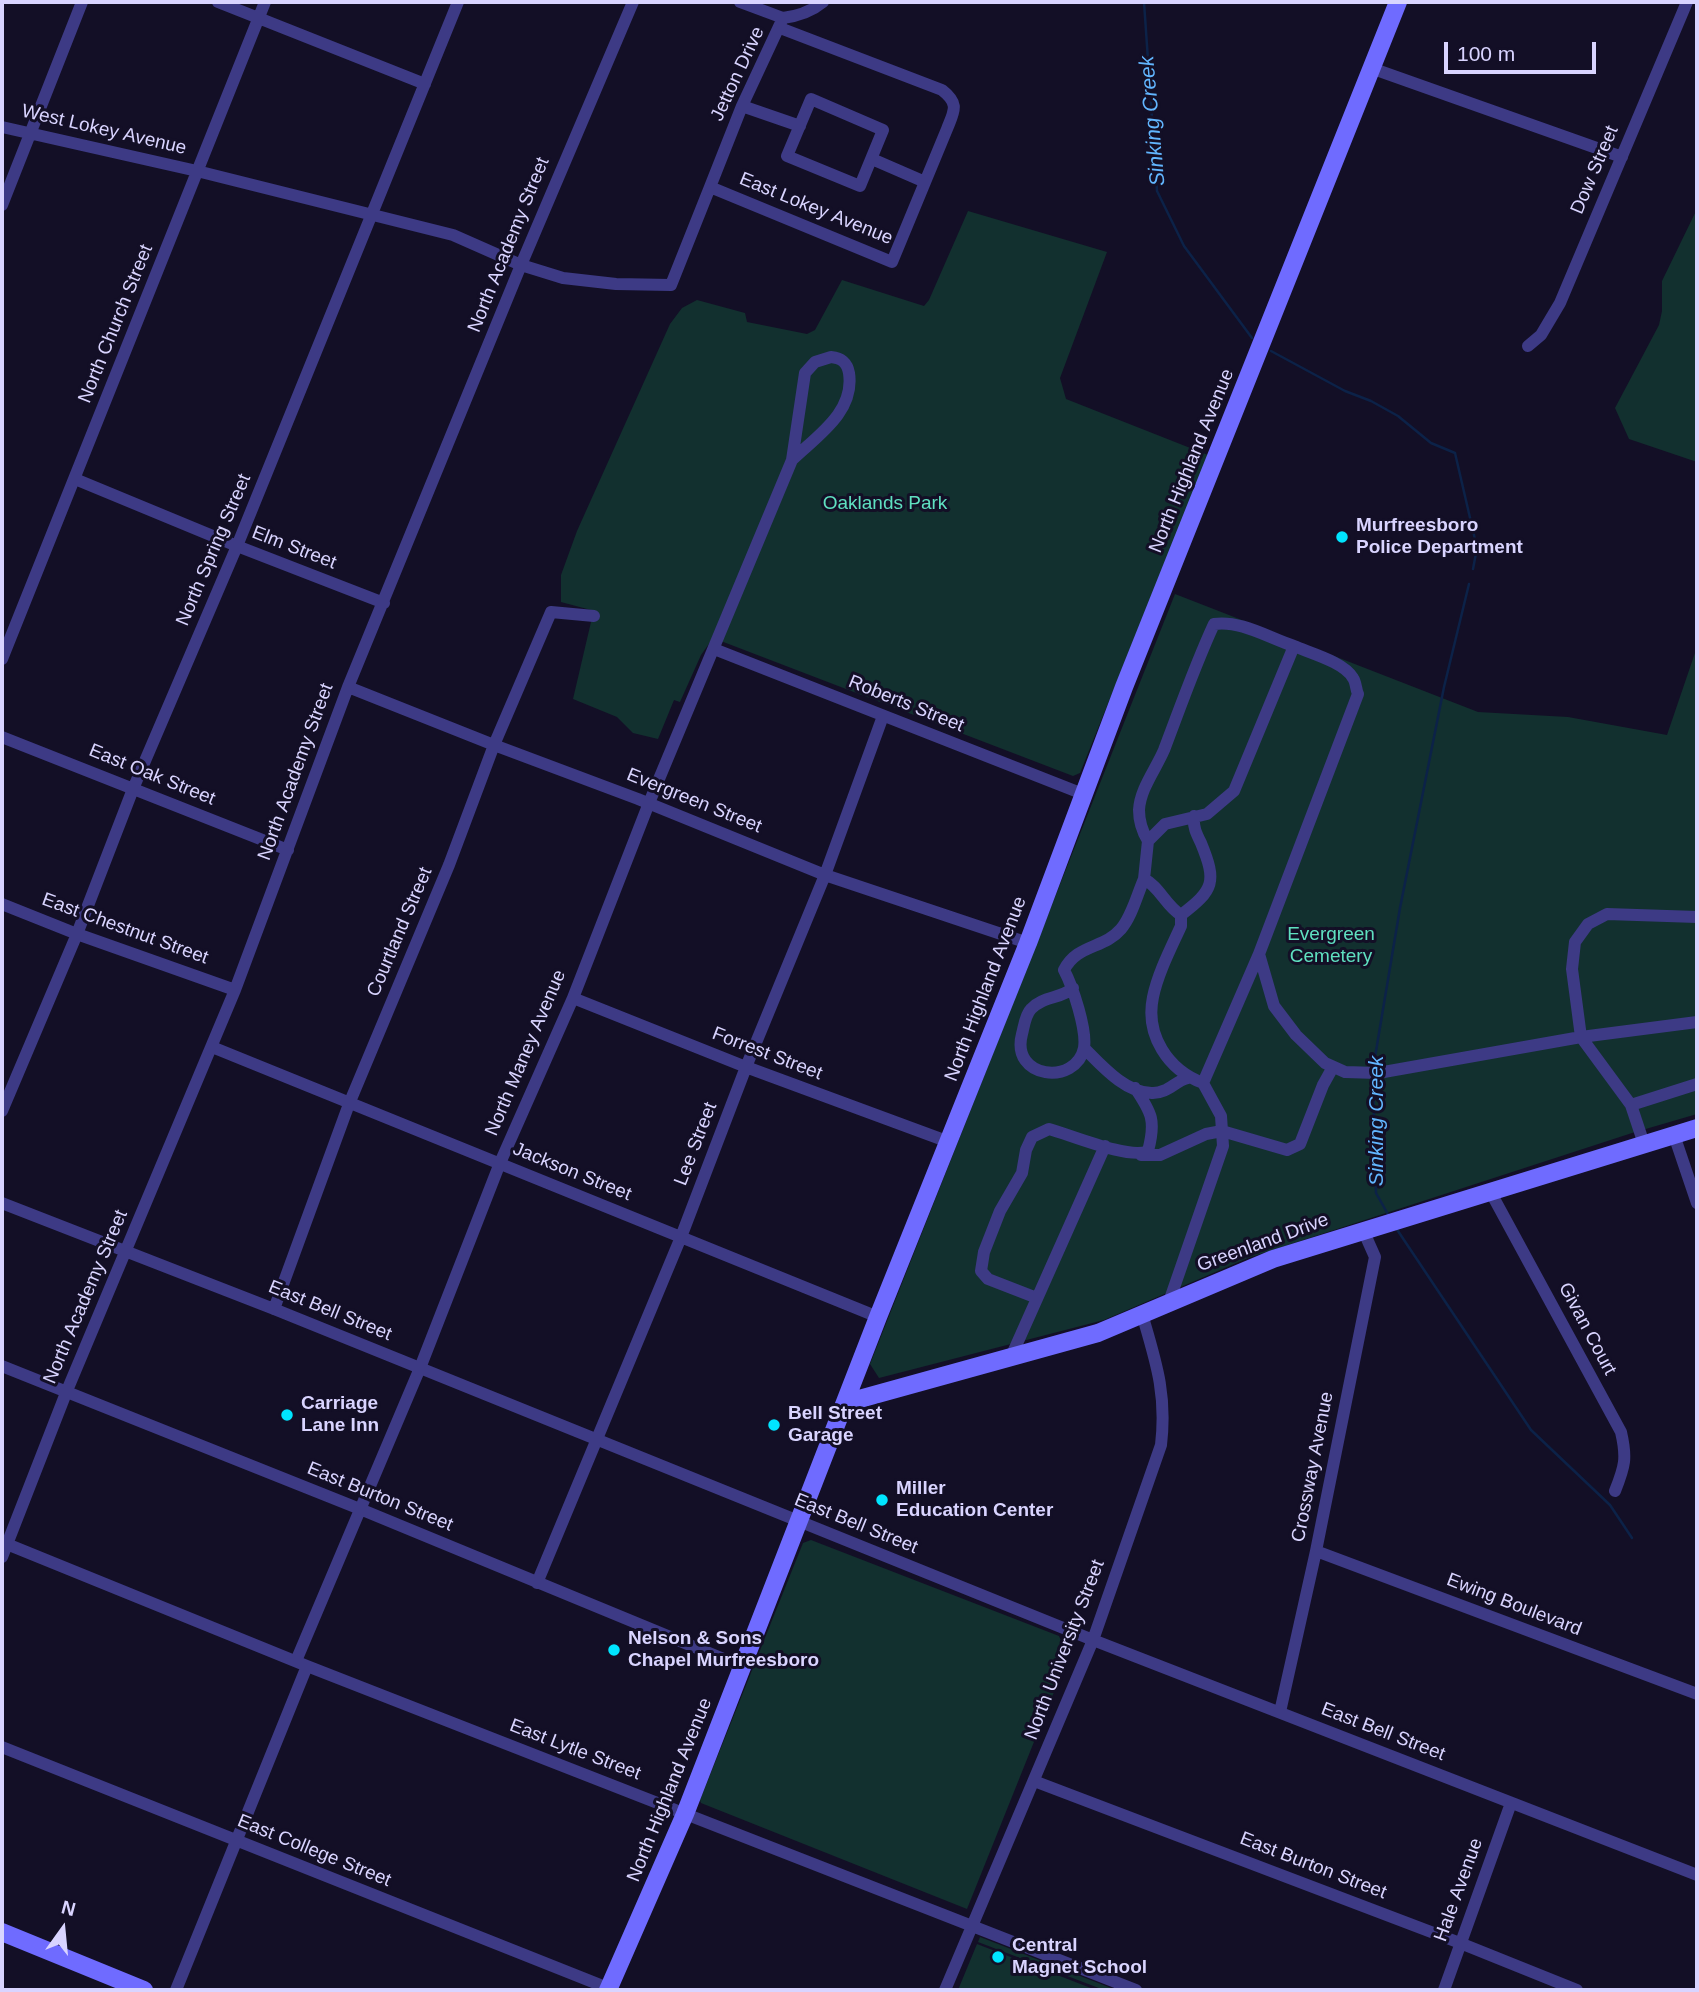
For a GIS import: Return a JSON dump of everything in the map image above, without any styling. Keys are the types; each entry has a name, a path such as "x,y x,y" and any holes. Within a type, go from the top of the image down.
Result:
{"street":[{"path":"2,205 82,2"},
{"path":"218,2 425,85"},
{"name":"North Church Street","path":"2,659 265,2"},
{"name":"North Spring Street","path":"2,1111 237,546 458,2"},
{"name":"North Academy Street","path":"2,1557 4,1543 235,990 348,687 521,265 633,2"},
{"path":"740,2 782,23"},
{"name":"Jetton Drive","path":"710,187 742,106 782,23 814,10 823,2"},
{"name":"North Highland Avenue","path":"610,1990 685,1814 878,1317 1028,943 1083,794 1398,2"},
{"name":"Dow Street","path":"1528,346 1541,335 1560,303 1687,2"},
{"name":"East Lokey Avenue","path":"197,171 453,235 521,265 563,278 616,284 671,285 710,187 892,262 954,108 952,98 942,90 782,23"},
{"path":"1371,68 1622,157"},
{"path":"811,99 883,130 860,186 787,156 800,126 811,99"},
{"path":"742,106 800,126"},
{"name":"West Lokey Avenue","path":"2,127 197,171"},
{"path":"872,159 925,182"},
{"path":"839,358 848,367 850,378 844,407 792,460 805,373 811,364 819,360 839,358"},
{"name":"North Maney Avenue","path":"176,1990 236,1841 360,1509 420,1368 500,1163 572,998 649,803 792,460"},
{"name":"Elm Street","path":"75,479 384,603"},
{"name":"Courtland Street","path":"274,1309 349,1104 449,865 494,745 551,612 594,616"},
{"path":"1073,988 1067,994 1042,1000 1029,1011 1019,1044 1024,1061 1037,1071 1055,1074 1074,1065 1084,1048 1073,988 1064,970 1070,958 1108,939 1121,929 1144,879 1148,841 1141,830 1139,809 1143,793 1214,624 1226,622 1250,629 1339,666 1353,678 1358,694 1259,954 1203,1083"},
{"path":"1148,841 1165,824 1207,814 1234,791 1294,646"},
{"name":"Roberts Street","path":"715,649 1083,794"},
{"name":"Evergreen Street","path":"348,687 649,803 825,875 1028,943"},
{"name":"Lee Street","path":"537,1583 681,1237 746,1067 825,875 883,716"},
{"name":"East Oak Street","path":"2,737 288,850"},
{"path":"1181,915 1201,900 1212,883 1209,863 1193,826 1194,816"},
{"path":"1144,879 1152,883 1161,897 1181,915 1181,926 1153,997 1155,1036 1176,1068 1188,1078 1203,1083 1221,1116 1223,1146 1169,1302"},
{"name":"East Chestnut Street","path":"2,904 77,934 235,990"},
{"path":"1644,1144 1631,1105 1581,1037 1572,969 1575,942 1588,924 1607,914 1697,917"},
{"path":"1259,954 1274,1006 1296,1035 1325,1063 1345,1072 1373,1073 1581,1037 1697,1022"},
{"name":"Forrest Street","path":"572,998 746,1067 949,1142"},
{"name":"Jackson Street","path":"212,1047 878,1317"},
{"path":"1084,1048 1114,1076 1135,1088 1153,1093 1171,1088 1180,1080 1188,1078"},
{"path":"1037,1298 988,1279 981,1271 984,1252 1000,1211 1022,1173 1026,1150 1032,1137 1049,1129 1140,1155 1160,1154 1206,1134 1222,1131 1287,1150 1300,1144 1323,1085 1333,1067"},
{"path":"1631,1105 1697,1084"},
{"path":"1135,1088 1147,1106 1154,1129 1148,1151 1140,1155"},
{"path":"1147,1106 1153,1093"},
{"name":"Greenland Drive","path":"845,1403 1098,1333 1273,1259 1697,1128"},
{"path":"1674,1135 1697,1203"},
{"path":"1011,1357 1105,1146"},
{"name":"Givan Court","path":"1490,1191 1621,1432 1626,1453 1615,1491"},
{"name":"East Bell Street","path":"2,1203 274,1309 1093,1640 1697,1875"},
{"name":"Crossway Avenue","path":"1280,1712 1316,1551 1375,1257 1363,1230"},
{"name":"North University Street","path":"946,1990 1093,1640 1161,1445 1163,1396 1142,1314"},
{"name":"East Burton Street","path":"2,1366 360,1509 743,1667"},
{"name":"East Lytle Street","path":"4,1543 301,1664 1136,1990"},
{"name":"Ewing Boulevard","path":"1316,1551 1697,1694"},
{"name":"East College Street","path":"2,1747 610,1990"},
{"name":"East Burton Street","path":"1034,1781 1577,1990"},
{"name":"Hale Avenue","path":"1444,1990 1511,1802"},
{"path":"2,1932 144,1990"}],"green space":[{"path":"1697,209 1697,462 1629,439 1615,408 1659,325 1662,281"},
{"name":"Oaklands Park","path":"968,211 1107,252 1060,378 1066,399 1208,455 1080,773 1073,776 713,638 701,655 680,702 674,700 658,739 633,733 617,717 573,699 591,622 591,610 561,602 561,575 577,531 670,324 682,308 697,300 745,313 747,322 807,334 815,330 842,280 924,306"},
{"name":"Evergreen Cemetery","path":"1175,594 1478,712 1568,717 1667,735 1697,647 1697,1114 1248,1258 1104,1320 879,1378 870,1364"},
{"path":"811,1540 1059,1636 1068,1657 967,1909 701,1803 803,1543"},
{"path":"980,1937 1116,1990 1104,1990 978,1942"},
{"name":"Central Magnet School","path":"977,1944 1096,1990 958,1990"}],"waterway":[{"name":"Sinking Creek","path":"1144,2 1157,191 1184,246 1252,338"},
{"name":"Sinking Creek","path":"1271,351 1345,391 1371,401 1398,416 1431,443 1455,453 1477,548 1473,569"},
{"name":"Sinking Creek","path":"1373,1069 1400,908 1444,687 1469,584"},
{"name":"Sinking Creek","path":"1373,1076 1376,1193 1389,1216"},
{"name":"Sinking Creek","path":"1396,1228 1531,1430 1610,1505 1632,1538"}],"place":[{"name":"Murfreesboro Police Department","path":"1342,537"},
{"name":"Carriage Lane Inn","path":"287,1415"},
{"name":"Bell Street Garage","path":"774,1425"},
{"name":"Miller Education Center","path":"882,1500"},
{"name":"Nelson & Sons Chapel Murfreesboro","path":"614,1650"},
{"name":"Central Magnet School","path":"998,1957"}]}
